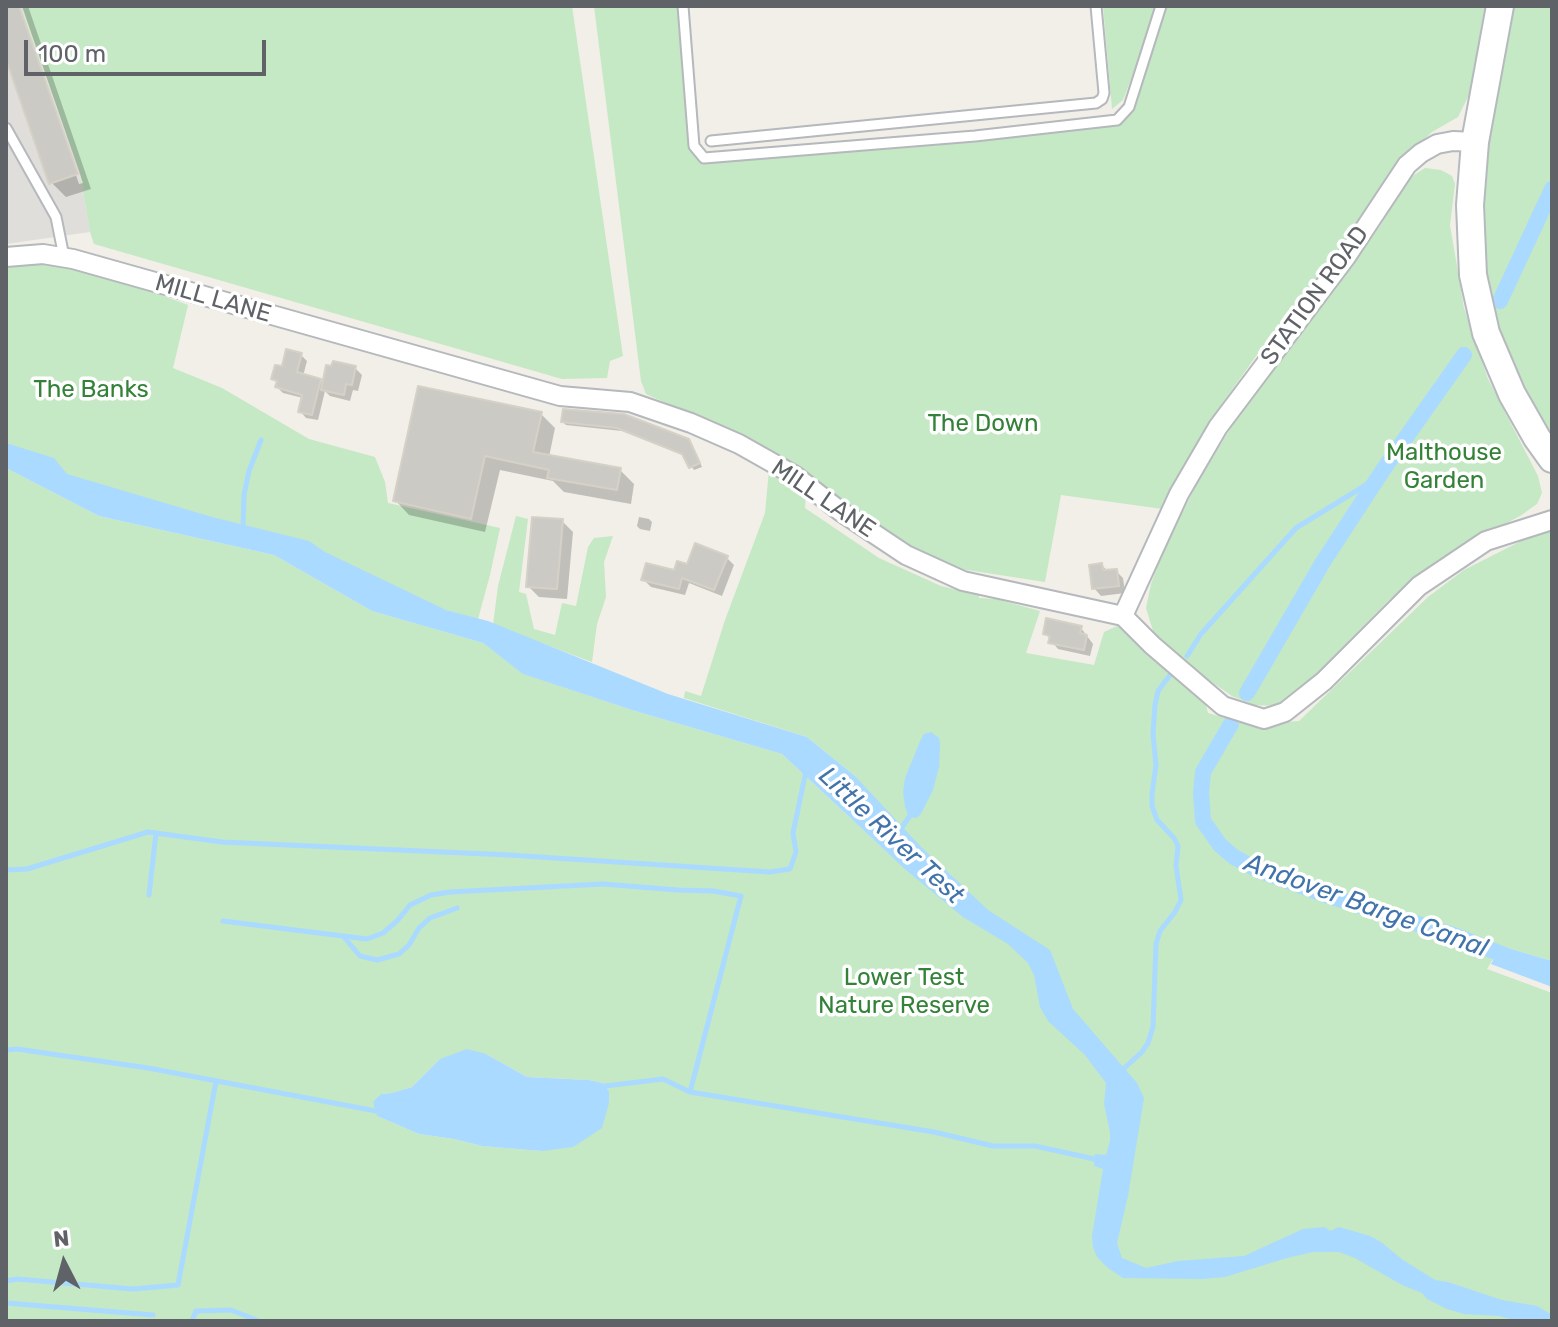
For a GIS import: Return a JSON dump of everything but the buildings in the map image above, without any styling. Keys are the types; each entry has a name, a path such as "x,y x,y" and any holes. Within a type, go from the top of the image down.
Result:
{"street":[{"path":"1500,6 1475,142 1470,205 1473,275 1486,333 1512,394 1552,459"},
{"name":"STATION ROAD","path":"1123,616 1179,494 1218,427 1346,257 1407,165 1437,144 1475,142"},
{"name":"MILL LANE","path":"6,257 43,254 64,257 560,396 630,402 739,444 794,475 840,511 906,555 963,581 1123,616"},
{"path":"1123,616 1223,706 1264,719 1285,712 1324,681 1419,586 1486,541 1552,520"}],"lane":[{"path":"683,6 694,146 704,158 975,136 1117,120 1129,107 1161,6"},
{"path":"711,141 1096,103 1104,93 1096,6"},
{"path":"6,128 56,217 64,257"}],"shaded area":[{"path":"6,6 21,6 80,173 90,232 6,244"}],"green space":[{"path":"21,6 572,6 623,356 610,361 607,378 562,379 94,244 80,173"},
{"name":"The Down","path":"594,6 682,6 694,145 704,158 1117,120 1129,107 1164,6 1492,6 1469,95 1458,117 1432,132 1395,167 1319,281 1261,349 1217,411 1163,509 1061,495 1045,582 961,569 914,552 761,446 646,394 641,381"},
{"path":"1103,6 1155,6 1123,100 1112,109"},
{"path":"1508,6 1552,6 1552,443 1545,437 1486,305 1481,171"},
{"name":"Malthouse Garden","path":"1425,168 1441,170 1452,176 1455,184 1450,225 1464,308 1488,379 1538,476 1542,493 1537,504 1520,516 1457,549 1389,600 1312,678 1275,706 1255,705 1232,696 1190,667 1154,634 1146,608 1151,584 1165,545 1248,399 1363,250 1399,191 1411,177"},
{"name":"The Banks","path":"6,263 47,264 104,274 188,305 173,368 222,388 309,439 375,457 385,482 388,503 500,528 478,619 133,509 19,450 6,448"},
{"name":"Lower Test Nature Reserve","path":"6,468 99,516 274,555 372,611 483,643 524,674 635,711 782,754 888,853 855,776 807,737 684,698 685,691 701,696 725,620 765,513 769,470 806,494 805,508 879,558 941,586 1040,611 1026,653 1094,665 1104,632 1117,626 1135,637 1204,698 1208,713 1248,725 1299,721 1428,597 1464,570 1527,538 1552,531 1552,961 1501,946 1487,969 1552,993 1552,1321 6,1321","holes":["486,1054 527,1077 603,1083 609,1091 609,1103 542,1151 482,1146 419,1134 377,1116 381,1094 412,1087 440,1059"]},
{"path":"516,516 528,519 519,592 526,594 534,629 555,635 562,603 576,606 588,547 594,538 613,536 604,562 606,597 597,624 592,662 493,625 498,586"}],"water":[{"name":"Little River Test","path":"6,443 54,458 67,474 212,517 309,541 325,552 446,610 488,621 668,694 807,737 855,776 921,847 988,910 1050,950 1073,1009 1137,1083 1144,1098 1117,1243 1122,1258 1146,1268 1178,1261 1244,1256 1303,1229 1325,1227 1330,1231 1339,1227 1381,1242 1435,1280 1502,1300 1537,1306 1552,1315 1552,1321 1518,1321 1447,1309 1422,1293 1339,1252 1313,1252 1225,1277 1123,1278 1097,1257 1092,1236 1103,1169 1094,1166 1095,1154 1106,1155 1110,1141 1104,1104 1106,1083 1085,1055 1048,1021 1040,1007 1034,975 1028,963 1008,944 963,917 906,870 782,754 523,674 483,643 372,611 274,555 99,516 6,468"},
{"path":"931,732 939,738 939,767 933,790 922,812 917,818 909,817 903,792 905,778 921,739"},
{"path":"1501,946 1552,961 1552,987 1491,964"},
{"path":"467,1049 486,1054 527,1077 603,1083 609,1091 609,1103 602,1128 573,1147 542,1151 482,1146 419,1134 377,1116 373,1102 381,1094 412,1087 440,1059"}],"waterway":[{"name":"Andover Barge Canal","path":"1500,301 1552,189"},
{"name":"Andover Barge Canal","path":"1247,693 1323,562 1464,355"},
{"path":"243,528 244,495 261,440"},
{"path":"1187,656 1201,634 1296,528 1379,477"},
{"path":"1121,1071 1148,1043 1153,1027 1156,944 1160,931 1181,900 1176,866 1178,846 1157,820 1152,806 1156,765 1153,734 1155,705 1158,691 1173,671"},
{"name":"Andover Barge Canal","path":"1231,724 1203,772 1201,793 1203,821 1220,845 1234,857 1258,870 1320,893 1456,936 1552,974"},
{"name":"Little River Test","path":"6,870 27,869 148,832 222,842 509,855 770,872 790,869 796,852 793,833 806,771"},
{"name":"Little River Test","path":"898,833 909,817"},
{"path":"149,895 156,833"},
{"path":"223,921 367,939 383,933 410,905 431,895 450,892 603,884 713,891 741,896 690,1092"},
{"path":"343,936 360,956 377,960 399,954 430,918 457,908"},
{"path":"6,1050 148,1068 376,1111"},
{"path":"605,1086 663,1079 690,1092 934,1132 993,1146 1035,1146 1099,1160"},
{"path":"6,1281 17,1279 133,1289 178,1285 216,1081"},
{"path":"6,1303 153,1315"},
{"path":"192,1321 196,1311 231,1310 259,1321"}]}
